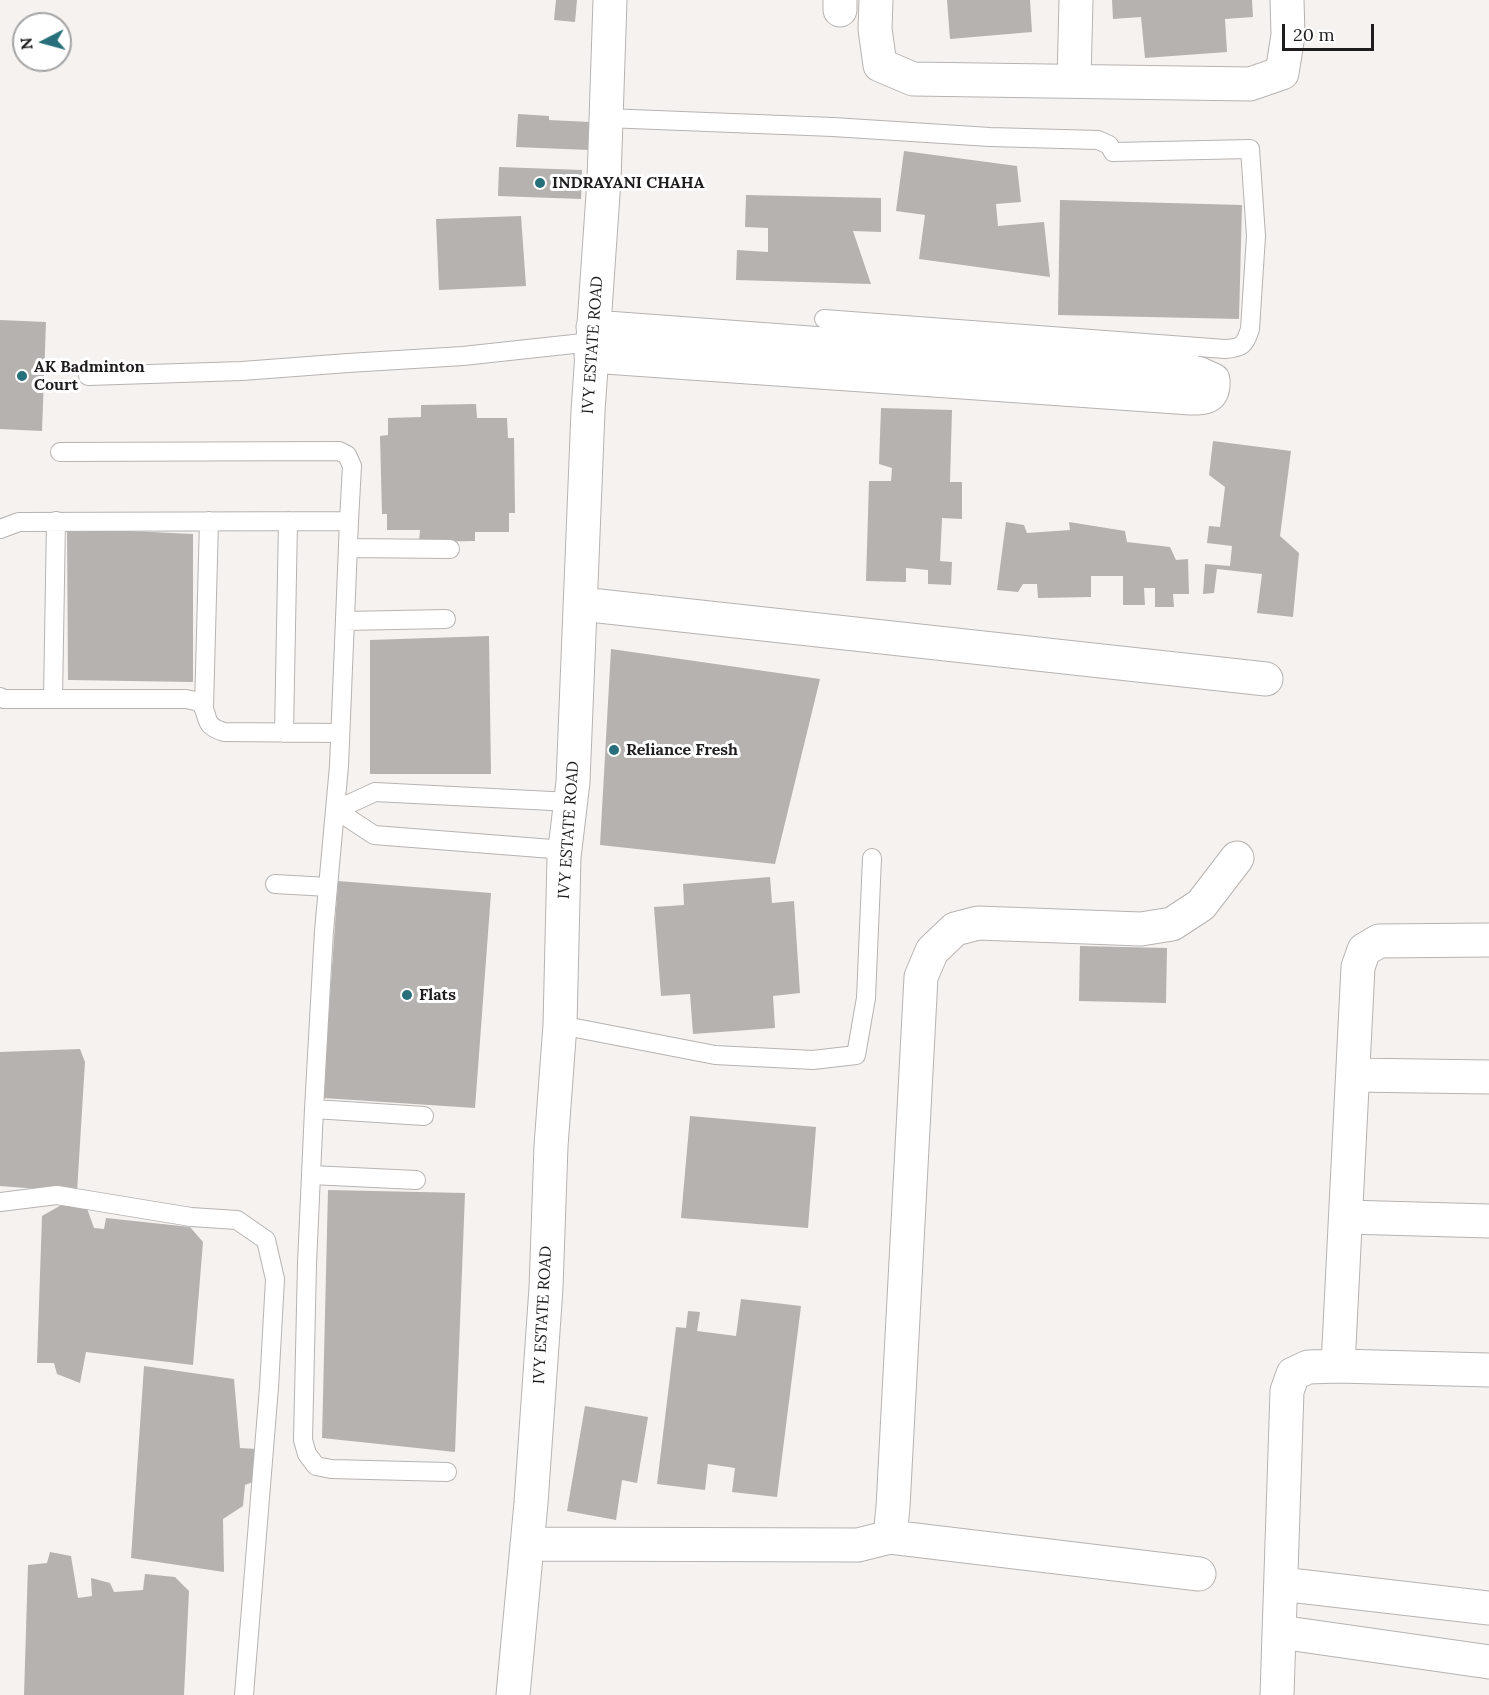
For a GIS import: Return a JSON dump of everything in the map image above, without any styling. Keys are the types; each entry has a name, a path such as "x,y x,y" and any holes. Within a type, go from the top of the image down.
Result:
{"street":[{"name":"IVY ESTATE ROAD","path":"513,1695 531,1503 545,1300 551,1146 561,1025 565,850 573,782 592,342 604,180 610,0"},
{"path":"876,0 875,29 880,65 913,79 1250,84 1282,73 1288,35 1287,0"},
{"path":"1074,81 1076,0"},
{"path":"592,342 911,352 1188,371 1213,380 1214,389 1210,395 1191,399 911,352"},
{"path":"581,604 1266,679"},
{"path":"890,1537 921,977 932,951 955,928 978,923 1141,928 1172,924 1201,905 1236,858"},
{"path":"1338,1366 1358,967 1364,950 1379,941 1489,940"},
{"path":"1353,1075 1489,1077"},
{"path":"1346,1217 1489,1221"},
{"path":"1277,1695 1287,1390 1293,1374 1308,1367 1338,1366 1489,1370"},
{"path":"527,1544 858,1545 890,1537 1199,1575"},
{"path":"1281,1584 1489,1608"},
{"path":"1280,1632 1489,1662"}],"lane":[{"path":"606,118 833,127 990,137 1098,140 1109,145 1113,152 1250,150 1256,236 1250,329 1245,342 1237,348 1225,350 1011,333 911,352 824,319"},
{"path":"88,376 242,371 464,356 592,342"},
{"path":"60,452 339,451 347,455 352,466 336,810 324,931 314,1110 303,1440 307,1454 316,1466 331,1469 447,1472"},
{"path":"0,529 19,522 56,521 349,521"},
{"path":"53,699 56,521"},
{"path":"209,521 204,708 207,721 213,729 224,732 340,733"},
{"path":"284,733 288,521"},
{"path":"349,548 450,549"},
{"path":"345,621 446,619"},
{"path":"0,697 4,699 186,699 200,702 204,708"},
{"path":"336,810 375,792 571,802"},
{"path":"336,810 374,835 565,850"},
{"path":"561,1025 715,1055 813,1060 856,1055 866,998 872,858"},
{"path":"274,884 328,887"},
{"path":"314,1110 424,1116"},
{"path":"311,1175 416,1180"},
{"path":"0,1202 57,1195 191,1217 237,1220 266,1240 274,1279 272,1327 244,1695"}],"building":[{"path":"556,0 577,0 575,22 554,20"},
{"path":"947,0 1030,0 1032,32 950,39"},
{"path":"1112,0 1252,0 1253,17 1225,19 1227,52 1145,58 1141,17 1113,19"},
{"path":"518,114 549,116 549,120 590,122 589,150 516,147"},
{"path":"904,151 1017,166 1021,202 996,204 998,226 1044,222 1050,277 919,259 925,215 896,211"},
{"name":"INDRAYANI CHAHA","path":"499,167 582,170 581,199 498,196"},
{"path":"746,195 881,198 881,232 853,231 871,284 736,280 737,250 768,252 768,228 745,227"},
{"path":"1060,200 1242,205 1239,319 1058,315"},
{"path":"521,216 526,286 439,290 436,219"},
{"name":"AK Badminton Court","path":"0,320 46,322 42,431 0,429"},
{"path":"476,404 477,418 507,418 508,438 514,438 515,513 509,513 509,532 475,532 475,541 419,542 420,530 387,530 387,514 382,514 380,436 388,435 388,418 421,417 421,405"},
{"path":"881,408 952,410 950,482 962,482 962,519 942,518 940,561 952,562 951,585 928,584 928,570 906,568 906,582 866,581 869,481 891,481 892,468 879,464"},
{"path":"1213,441 1291,451 1280,536 1299,553 1293,617 1257,613 1262,574 1217,569 1214,593 1203,594 1205,564 1230,566 1232,546 1207,543 1209,526 1220,527 1225,487 1209,475"},
{"path":"1006,522 1024,525 1027,533 1070,530 1069,522 1125,531 1127,542 1170,547 1176,560 1188,559 1189,594 1173,594 1174,607 1155,607 1155,588 1144,588 1145,605 1123,605 1123,576 1091,576 1091,597 1038,598 1037,584 1023,584 1018,592 997,590"},
{"path":"67,528 193,534 193,682 68,680"},
{"path":"489,636 491,774 370,774 370,640"},
{"path":"611,649 820,679 775,864 600,845"},
{"path":"770,877 772,903 794,901 800,993 773,996 775,1028 693,1034 690,994 661,996 654,907 684,905 683,884"},
{"name":"Flats","path":"338,881 491,893 475,1108 323,1098"},
{"path":"1080,946 1167,948 1166,1003 1079,1001"},
{"path":"80,1049 85,1062 77,1192 0,1186 0,1052"},
{"path":"690,1116 816,1127 808,1228 681,1218"},
{"path":"328,1190 465,1193 455,1452 322,1438"},
{"path":"70,1200 84,1200 94,1228 104,1229 106,1218 190,1227 203,1242 193,1365 86,1352 80,1383 57,1374 54,1363 37,1363 42,1216"},
{"path":"741,1299 801,1306 777,1497 732,1492 735,1468 708,1464 705,1490 657,1484 676,1327 686,1328 688,1311 700,1312 697,1331 736,1336"},
{"path":"144,1366 234,1379 240,1448 256,1449 253,1482 245,1485 243,1506 223,1519 224,1572 131,1558"},
{"path":"585,1406 648,1417 637,1483 622,1480 616,1520 567,1511"},
{"path":"50,1552 71,1556 78,1598 92,1596 91,1578 110,1583 114,1592 143,1590 145,1574 175,1577 189,1591 184,1695 24,1695 28,1565 47,1563"}],"place":[{"name":"INDRAYANI CHAHA","path":"540,183"},
{"name":"AK Badminton Court","path":"22,376"},
{"name":"Reliance Fresh","path":"614,750"},
{"name":"Flats","path":"407,995"}]}
